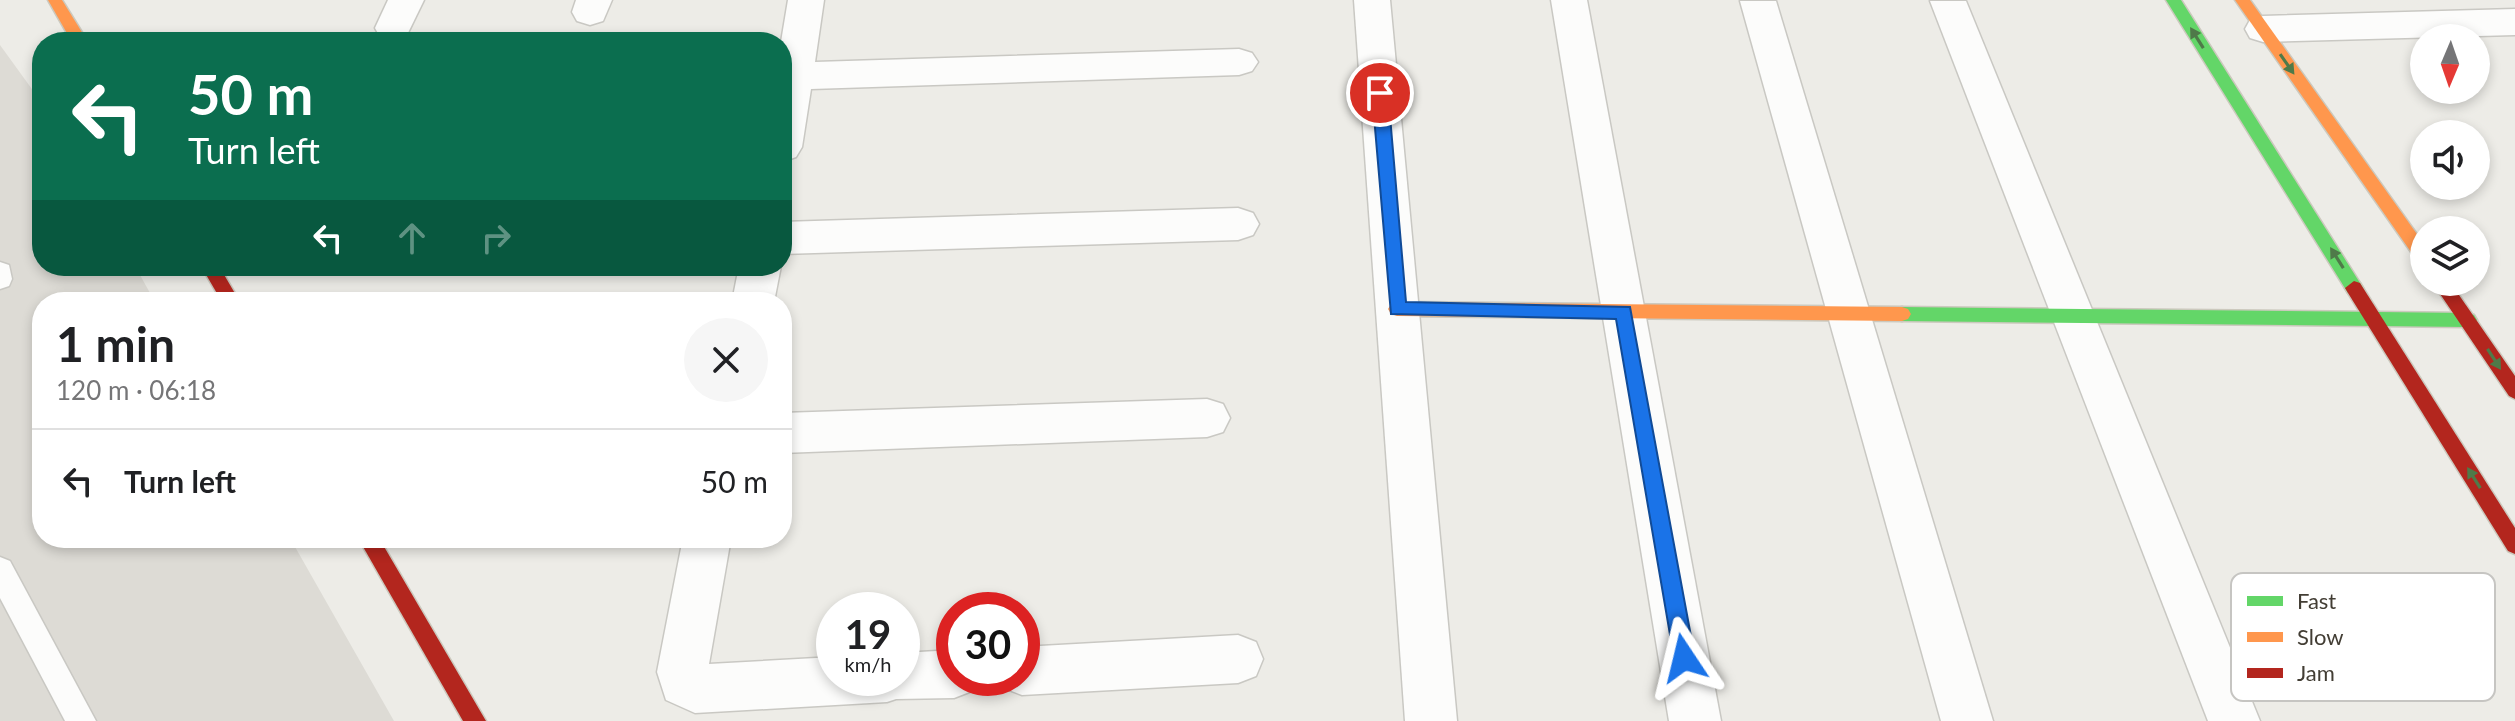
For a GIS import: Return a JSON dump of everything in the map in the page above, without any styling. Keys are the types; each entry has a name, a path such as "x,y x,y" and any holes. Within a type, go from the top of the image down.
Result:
{"street":[{"path":"55,0 74,32"},
{"path":"792,92 806,0"},
{"path":"1372,0 1431,721"},
{"path":"1569,0 1695,721"},
{"path":"2173,0 2515,545"},
{"path":"1758,1 1967,721"},
{"path":"1948,1 2234,721"},
{"path":"2253,14 2468,11 2515,22"},
{"path":"2253,14 2410,237"},
{"path":"795,76 1239,62"},
{"path":"792,238 1238,224"},
{"path":"2451,296 2515,391"},
{"path":"1397,309 2468,320"},
{"path":"792,433 1207,418"},
{"path":"374,548 475,721"},
{"path":"705,548 682,672 684,683 695,689 816,682"},
{"path":"1040,670 1238,659"}],"lane":[{"path":"0,272 0,279"},
{"path":"0,570 81,721"}],"shaded area":[{"path":"0,45 32,89 32,276 141,276 149,292 32,292 32,548 296,548 394,721 0,721"}],"traffic: fast":[{"path":"2173,0 2354,288"},
{"path":"1902,314 2468,320"}],"traffic: slow":[{"path":"55,0 74,32"},
{"path":"2242,0 2410,237"},
{"path":"1397,309 1902,314"}],"traffic: jam":[{"path":"216,276 225,292"},
{"path":"2354,288 2515,545"},
{"path":"2451,296 2515,391"},
{"path":"374,548 475,721"}],"route":[{"path":"1380,93 1397,309 1624,312 1684,658"}]}
